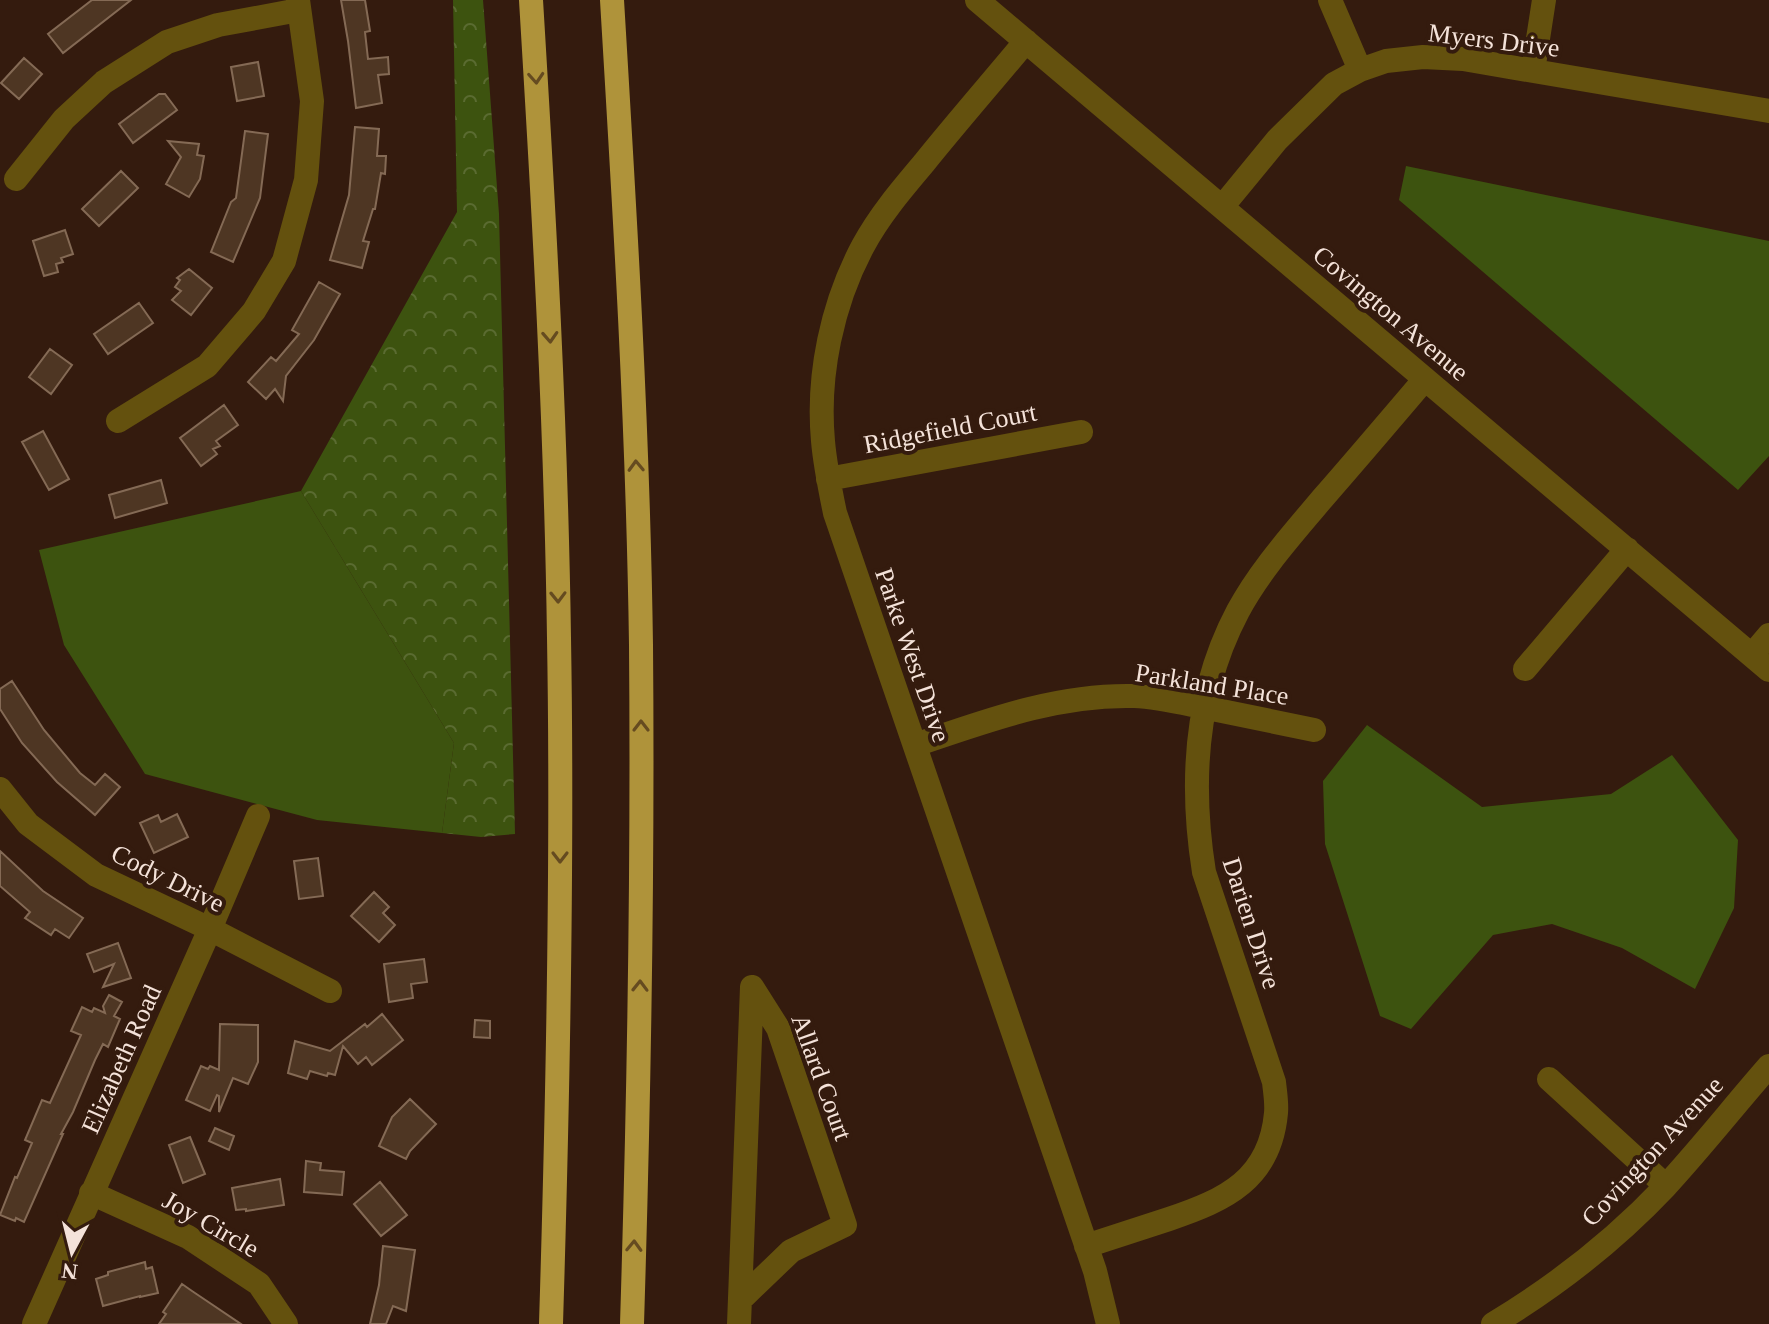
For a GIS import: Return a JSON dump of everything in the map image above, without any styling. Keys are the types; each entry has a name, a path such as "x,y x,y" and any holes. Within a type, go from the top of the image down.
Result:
{"highway":[{"path":"531,0 553,397 559,639 560,888 551,1324"},
{"path":"612,0 634,409 641,642 642,890 632,1324"}],"street":[{"name":"Covington Avenue","path":"977,0 1761,663"},
{"path":"1330,0 1360,70"},
{"path":"1533,71 1544,0"},
{"path":"16,179 64,119 104,82 167,42 218,25 298,5 312,101 306,180 284,261 254,311 207,366 118,421"},
{"name":"Parke West Drive","path":"1026,41 887,208 863,245 834,317 823,399 823,439 835,513 1095,1271 1108,1324"},
{"name":"Myers Drive","path":"1222,207 1277,140 1334,84 1386,61 1423,57 1463,59 1769,111"},
{"name":"Darien Drive","path":"1086,1246 1204,1207 1229,1194 1250,1177 1263,1159 1272,1138 1277,1111 1274,1082 1204,872 1198,838 1196,782 1204,707 1223,646 1238,612 1261,575 1425,379"},
{"name":"Ridgefield Court","path":"828,479 1081,432"},
{"path":"1525,669 1627,549"},
{"path":"1761,663 1769,635"},
{"name":"Parkland Place","path":"915,745 1008,713 1050,703 1134,696 1314,730"},
{"name":"Cody Drive","path":"0,789 28,824 96,875 330,991"},
{"name":"Elizabeth Road","path":"34,1324 258,816"},
{"name":"Allard Court","path":"752,987 778,1028 845,1225 791,1251 740,1312 752,987"},
{"name":"Covington Avenue","path":"1493,1324 1566,1276 1602,1247 1666,1186 1769,1066"},
{"path":"1549,1079 1666,1186"},
{"name":"Joy Circle","path":"91,1193 188,1237 259,1284 286,1324"}],"green space":[{"path":"453,0 483,0 499,214 515,834 481,837 442,833 454,743 301,491 457,212"},
{"path":"1406,166 1769,241 1769,456 1738,490 1399,200"},
{"path":"301,491 454,743 442,833 317,820 145,774 64,645 39,550"},
{"path":"1367,725 1482,807 1611,794 1672,755 1738,840 1734,908 1695,989 1622,948 1552,924 1493,935 1411,1029 1380,1016 1325,844 1323,781"}],"building":[{"path":"92,0 131,0 63,53 48,34"},
{"path":"341,0 365,0 370,31 365,32 368,59 388,57 389,74 378,75 382,103 356,108"},
{"path":"24,58 42,74 19,99 1,83"},
{"path":"258,62 264,96 237,101 231,67"},
{"path":"159,94 165,94 177,110 133,143 119,124"},
{"path":"355,127 379,129 377,156 386,156 385,174 381,173 375,209 363,241 369,242 362,268 330,260 349,195"},
{"path":"245,131 268,134 260,198 233,262 211,252 231,202 236,198"},
{"path":"168,141 199,144 197,155 204,156 200,179 189,197 166,184 181,157"},
{"path":"121,171 138,188 99,226 82,209"},
{"path":"65,230 73,254 61,258 63,262 56,264 58,272 44,276 33,241"},
{"path":"189,269 212,288 191,315 172,300 181,291 175,287 180,280 177,278"},
{"path":"319,282 340,294 314,340 286,376 283,401 275,389 266,399 248,382 271,357 276,361 299,334 292,330"},
{"path":"139,303 153,323 108,354 94,334"},
{"path":"50,349 72,365 51,394 29,377"},
{"path":"224,405 238,425 216,441 220,446 213,449 217,454 201,466 180,438"},
{"path":"43,431 69,479 49,490 22,442"},
{"path":"161,480 167,503 115,518 109,495"},
{"path":"12,681 44,730 80,773 95,785 105,774 120,787 95,815 57,782 22,743 0,709 0,689"},
{"path":"177,814 188,837 154,853 140,823 158,815 161,822"},
{"path":"0,851 43,891 83,918 69,938 55,929 51,935 25,918 30,912 0,886"},
{"path":"318,858 323,896 299,899 294,861"},
{"path":"374,892 389,907 383,913 395,925 379,942 351,916"},
{"path":"118,943 131,978 103,987 114,964 94,972 87,954"},
{"path":"424,959 427,982 411,984 413,998 389,1002 384,964"},
{"path":"109,995 122,1002 114,1016 120,1019 108,1047 103,1044 95,1060 24,1222 0,1215 32,1143 25,1140 42,1100 50,1103 81,1035 71,1031 82,1007 105,1013 103,1006"},
{"path":"382,1014 403,1040 372,1065 366,1057 358,1064 343,1046 335,1075 310,1071 307,1079 288,1073 295,1041 330,1051"},
{"path":"475,1020 490,1021 490,1038 474,1037"},
{"path":"220,1024 258,1025 258,1062 248,1084 233,1078 219,1112 217,1095 210,1111 186,1100 201,1066 219,1070"},
{"path":"410,1099 436,1124 406,1159 379,1146 392,1117"},
{"path":"215,1128 234,1136 229,1150 209,1141"},
{"path":"190,1137 205,1174 183,1183 169,1145"},
{"path":"306,1161 321,1163 320,1170 344,1172 342,1195 304,1192"},
{"path":"280,1179 284,1205 236,1210 232,1188"},
{"path":"380,1182 407,1215 381,1236 354,1204"},
{"path":"383,1246 415,1250 406,1311 393,1306 386,1324 370,1324 379,1285"},
{"path":"145,1262 146,1269 152,1267 158,1293 103,1306 96,1279 108,1275 108,1272"},
{"path":"182,1284 241,1324 159,1324 166,1314 163,1312"}]}
